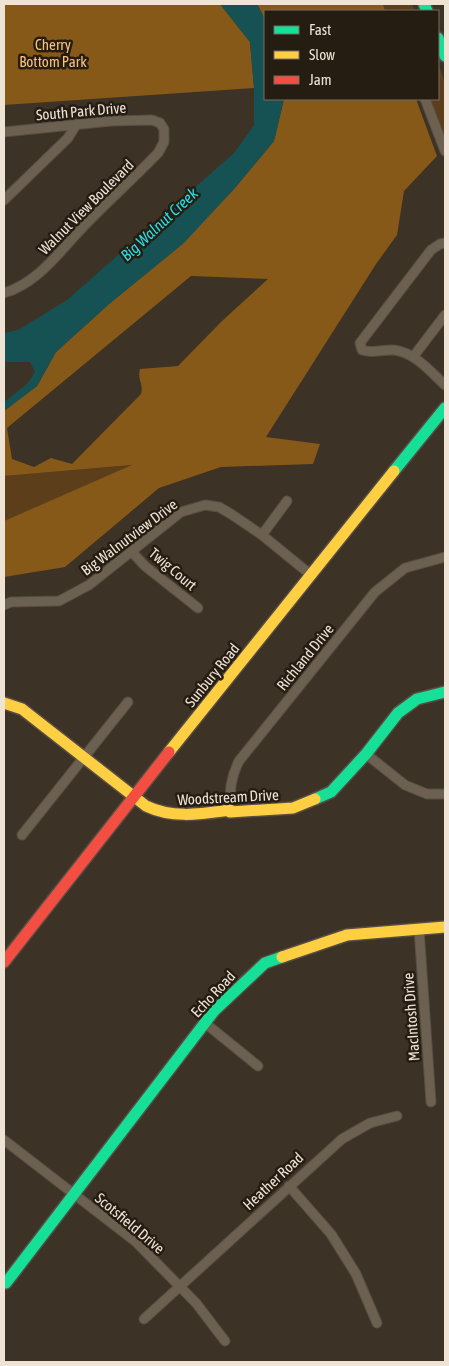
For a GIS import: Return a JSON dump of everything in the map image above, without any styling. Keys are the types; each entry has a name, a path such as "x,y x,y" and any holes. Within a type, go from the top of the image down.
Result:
{"main road":[{"path":"439,41 445,56"},
{"name":"Sunbury Road","path":"4,962 445,408"},
{"name":"Woodstream Drive","path":"4,703 22,709 154,811 175,815 230,810 230,812 293,808 331,792 366,754 398,713 417,699 445,692"},
{"name":"Echo Road","path":"6,1283 214,1011 265,963 347,935 445,927"}],"street":[{"path":"424,100 445,151"},
{"name":"South Park Drive","path":"4,132 144,120 160,123"},
{"name":"Walnut View Boulevard","path":"4,294 17,290 40,272 158,153 164,142 164,129 160,123"},
{"path":"4,200 68,138 76,126"},
{"path":"445,243 431,250 360,344 362,350 366,352 392,350 403,352 413,357 445,385"},
{"path":"413,357 445,315"},
{"path":"262,534 287,501"},
{"name":"Big Walnutview Drive","path":"4,605 10,602 59,601 89,585 181,512 204,505 219,507 262,534 311,575"},
{"name":"Twig Court","path":"131,551 145,566 198,608"},
{"name":"Richland Drive","path":"230,810 232,775 240,762 375,592 405,568 445,557"},
{"path":"22,835 128,702"},
{"path":"366,754 405,785 427,794 445,794"},
{"name":"MacIntosh Drive","path":"419,929 432,1102"},
{"path":"205,1023 258,1066"},
{"name":"Heather Road","path":"144,1319 342,1139 370,1123 397,1116"},
{"name":"Scotsfield Drive","path":"4,1140 136,1242 196,1302 225,1341"},
{"path":"289,1186 331,1234 356,1274 377,1323"}],"shaded area":[{"path":"383,4 412,4 415,10 385,10"},
{"path":"439,67 445,82 445,138 429,100 439,100"},
{"path":"134,465 4,521 4,476"}],"green space":[{"name":"Cherry Bottom Park","path":"4,4 220,4 250,42 254,88 4,105"},
{"path":"257,4 383,4 385,10 264,10 264,17"},
{"path":"284,100 416,100 437,156 404,191 397,235 376,264 266,437 320,444 313,464 221,467 159,488 65,567 4,577 4,521 132,465 4,476 4,411 37,386 56,352 109,304 175,250 234,189 274,141","holes":["191,276 268,279 222,321 178,366 140,369 141,394 72,464 51,458 34,467 12,459 7,428"]}],"water":[{"name":"Big Walnut Creek","path":"220,4 257,4 264,17 264,100 284,100 274,141 234,189 184,243 109,304 56,352 37,386 4,411 4,402 27,384 35,372 30,362 4,362 4,333 18,330 67,300 234,153 254,125 254,88 250,42"}],"traffic: fast":[{"path":"424,4 427,10"},
{"path":"439,41 445,56"},
{"path":"394,471 445,408"},
{"path":"315,799 331,792 366,754 398,713 417,699 445,692"},
{"path":"6,1283 214,1011 265,963 282,957"}],"traffic: slow":[{"path":"169,752 394,471"},
{"path":"4,703 22,709 146,806 156,810 166,813 187,814 230,810 230,812 293,808 315,799"},
{"path":"282,957 347,935 445,927"}],"traffic: jam":[{"path":"4,962 169,752"}]}
